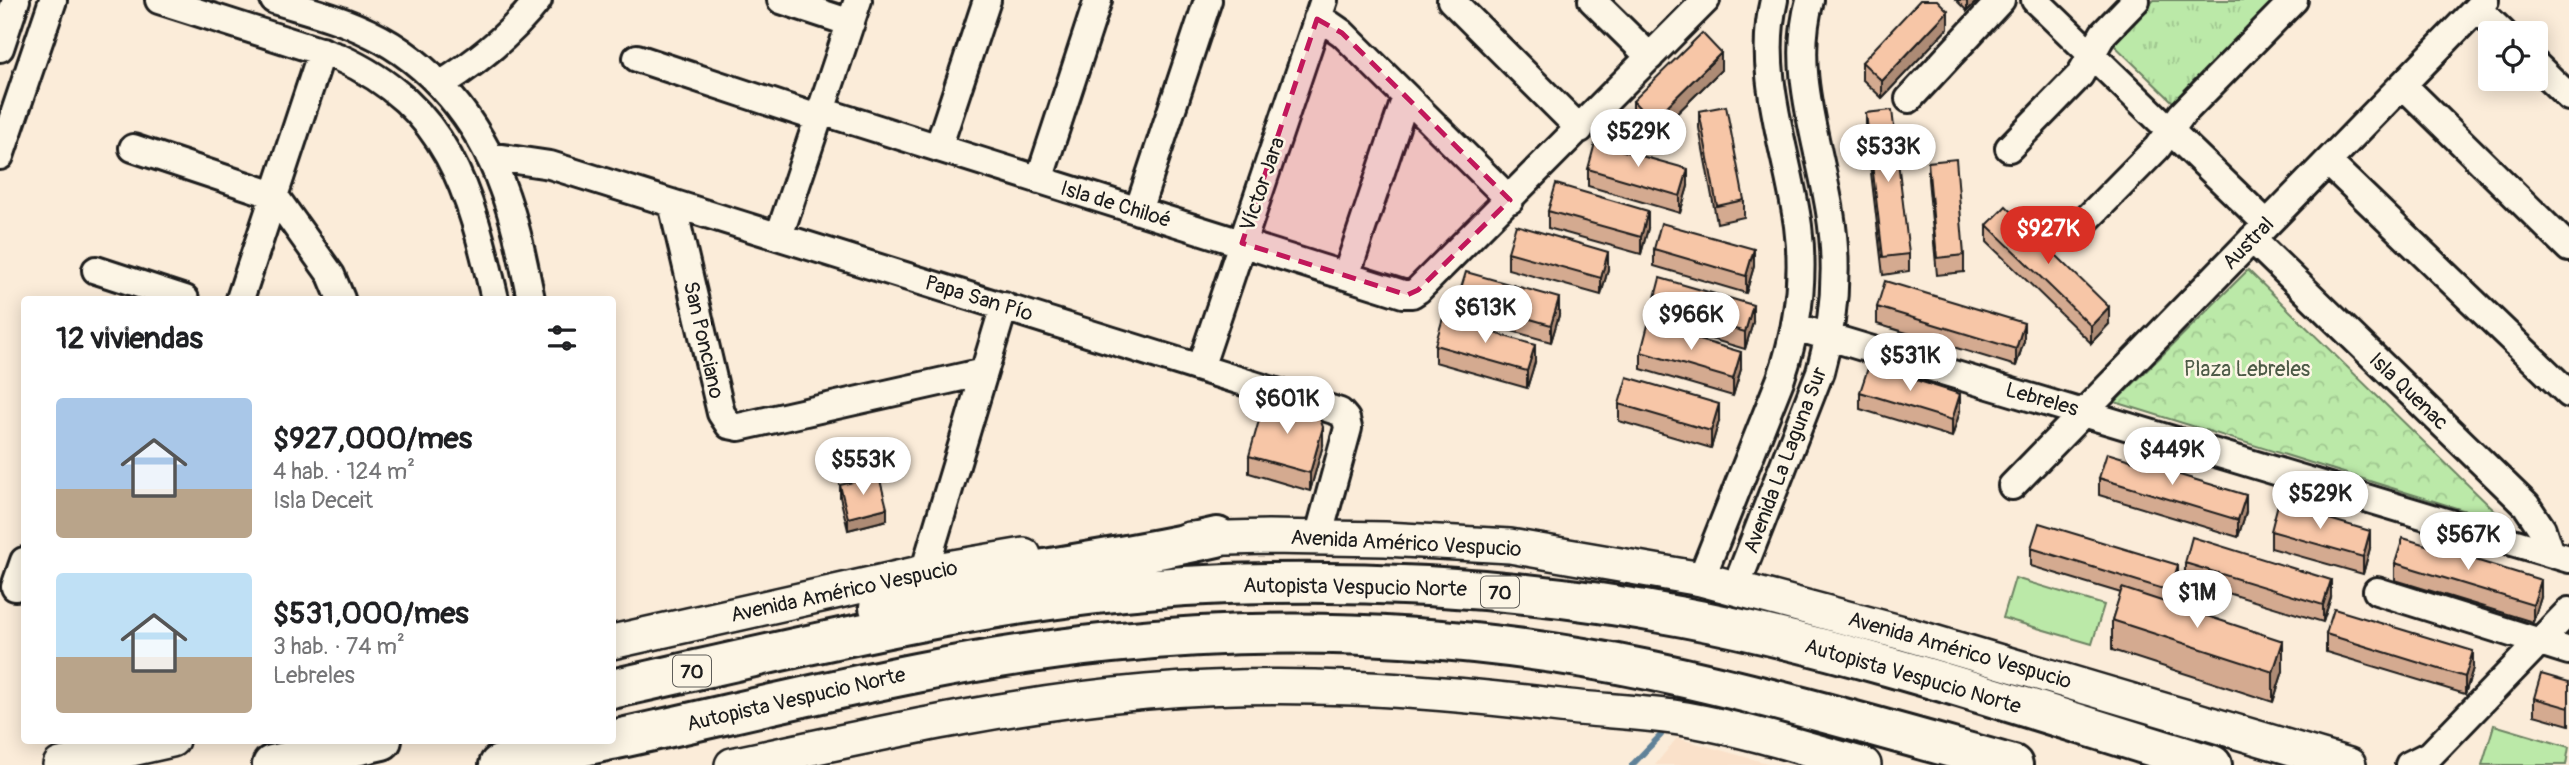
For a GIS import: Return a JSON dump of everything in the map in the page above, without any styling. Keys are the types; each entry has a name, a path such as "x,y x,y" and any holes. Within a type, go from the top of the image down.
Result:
{"highway":[{"path":"772,653 836,622 904,599 1217,537"},
{"name":"Autopista Vespucio Norte","path":"616,688 994,608 1141,590 1335,582 1474,589 1616,605 1746,630 1993,697 2212,765"},
{"name":"Autopista Vespucio Norte","path":"616,739 909,673 999,657 1173,638 1305,634 1421,639 1539,652 1607,663 1731,690 2013,765"},
{"path":"272,765 364,744"},
{"name":"Autopista Vespucio Norte","path":"499,765 594,744"}],"main road":[{"name":"Avenida Américo Vespucio","path":"616,641 923,572 1059,550 1217,537 1447,541 1510,546 1736,587 1915,636 2349,765"},
{"path":"732,765 930,724 1054,703 1185,690 1320,687 1467,695 1669,716 1765,736 1864,765"},
{"path":"60,765 154,744"}],"street":[{"path":"0,48 16,0"},
{"path":"0,156 53,0"},
{"path":"159,0 321,51 358,66 395,90 426,121 463,183 494,296"},
{"path":"274,0 371,34 408,57 440,85 464,115 489,156 512,214 530,296"},
{"path":"440,85 491,50 537,0"},
{"path":"779,236 854,11 781,0"},
{"path":"938,148 987,0"},
{"path":"1039,180 1098,0"},
{"path":"1138,211 1208,0"},
{"path":"1451,0 1580,129"},
{"path":"1592,0 1650,57"},
{"path":"1321,10 1510,200 1706,0"},
{"name":"Avenida La Laguna Sur","path":"1701,579 1781,378 1796,327 1801,250 1770,75 1769,35 1774,0"},
{"name":"Avenida La Laguna Sur","path":"1736,587 1817,382 1830,337 1834,308 1833,239 1803,67 1804,29 1810,0"},
{"path":"1909,99 2001,0"},
{"name":"Isla Quenac","path":"2035,0 2170,131 2260,232 2526,505 2560,556"},
{"path":"2009,148 2080,75 2103,34 2136,0"},
{"path":"2085,220 2157,148 2182,114 2294,0"},
{"path":"2481,4 2494,21"},
{"name":"Austral","path":"2012,486 2481,4"},
{"name":"Víctor Jara","path":"1200,368 1321,10"},
{"path":"241,296 321,51"},
{"name":"Isla de Chiloé","path":"637,58 819,115 938,148 1403,294 1412,294 1418,290 1510,200"},
{"path":"2548,77 2569,97"},
{"path":"2403,85 2569,248"},
{"path":"1346,276 1406,97"},
{"path":"133,148 274,195 327,267 340,296"},
{"name":"Papa San Pío","path":"489,156 550,165 1336,410 1344,415 1348,428 1318,538"},
{"path":"2328,162 2569,394"},
{"name":"San Ponciano","path":"673,203 721,413 729,425 744,426 984,372"},
{"path":"96,270 176,296"},
{"path":"923,572 1004,306"},
{"name":"Lebreles","path":"1796,327 2560,556"},
{"path":"13,587 21,568"},
{"path":"2377,591 2569,651"},
{"path":"2424,761 2569,611"}],"highlighted area":[{"path":"1317,19 1342,33 1510,200 1418,290 1407,295 1242,243"}],"shaded area":[{"path":"1677,738 1774,765 1655,765"}],"green space":[{"path":"2154,0 2275,0 2175,104 2112,43"},
{"name":"Plaza Lebreles","path":"2248,270 2508,524 2115,402"},
{"path":"2015,578 2104,605 2092,644 2003,618"},
{"path":"2494,725 2569,747 2566,765 2482,765"}],"building":[{"path":"1920,0 1937,0 1948,11 1882,81 1862,62"},
{"path":"1702,33 1721,53 1652,121 1633,101"},
{"path":"1726,106 1744,200 1717,206 1699,111"},
{"path":"1892,110 1909,254 1883,257 1866,113"},
{"path":"1595,143 1688,169 1680,196 1588,169"},
{"path":"1956,159 1964,255 1937,258 1928,162"},
{"path":"1556,184 1648,211 1641,237 1548,211"},
{"path":"2006,206 2109,307 2091,326 1987,225"},
{"path":"1661,223 1754,249 1746,276 1654,249"},
{"path":"1516,225 1608,252 1601,278 1508,252"},
{"path":"1466,272 1559,298 1551,325 1458,298"},
{"path":"1660,278 1753,305 1745,332 1653,305"},
{"path":"1885,281 2024,323 2016,349 1877,307"},
{"path":"1443,318 1535,345 1527,371 1435,345"},
{"path":"1648,325 1741,352 1733,379 1641,352"},
{"path":"1869,365 1960,394 1952,420 1860,392"},
{"path":"1627,377 1719,404 1711,431 1619,404"},
{"path":"1265,399 1318,414 1323,427 1310,473 1249,456"},
{"path":"2107,453 2246,495 2238,520 2099,478"},
{"path":"879,476 887,508 848,518 840,485"},
{"path":"2278,504 2370,531 2363,557 2271,531"},
{"path":"2039,523 2178,565 2170,591 2031,548"},
{"path":"2192,537 2331,580 2323,605 2185,563"},
{"path":"2403,538 2541,580 2533,605 2395,563"},
{"path":"2122,588 2283,641 2273,672 2112,620"},
{"path":"2334,609 2473,651 2465,677 2326,634"},
{"path":"2541,674 2569,682 2569,708 2534,698"}],"waterway":[{"path":"1632,765 1661,735"}]}
